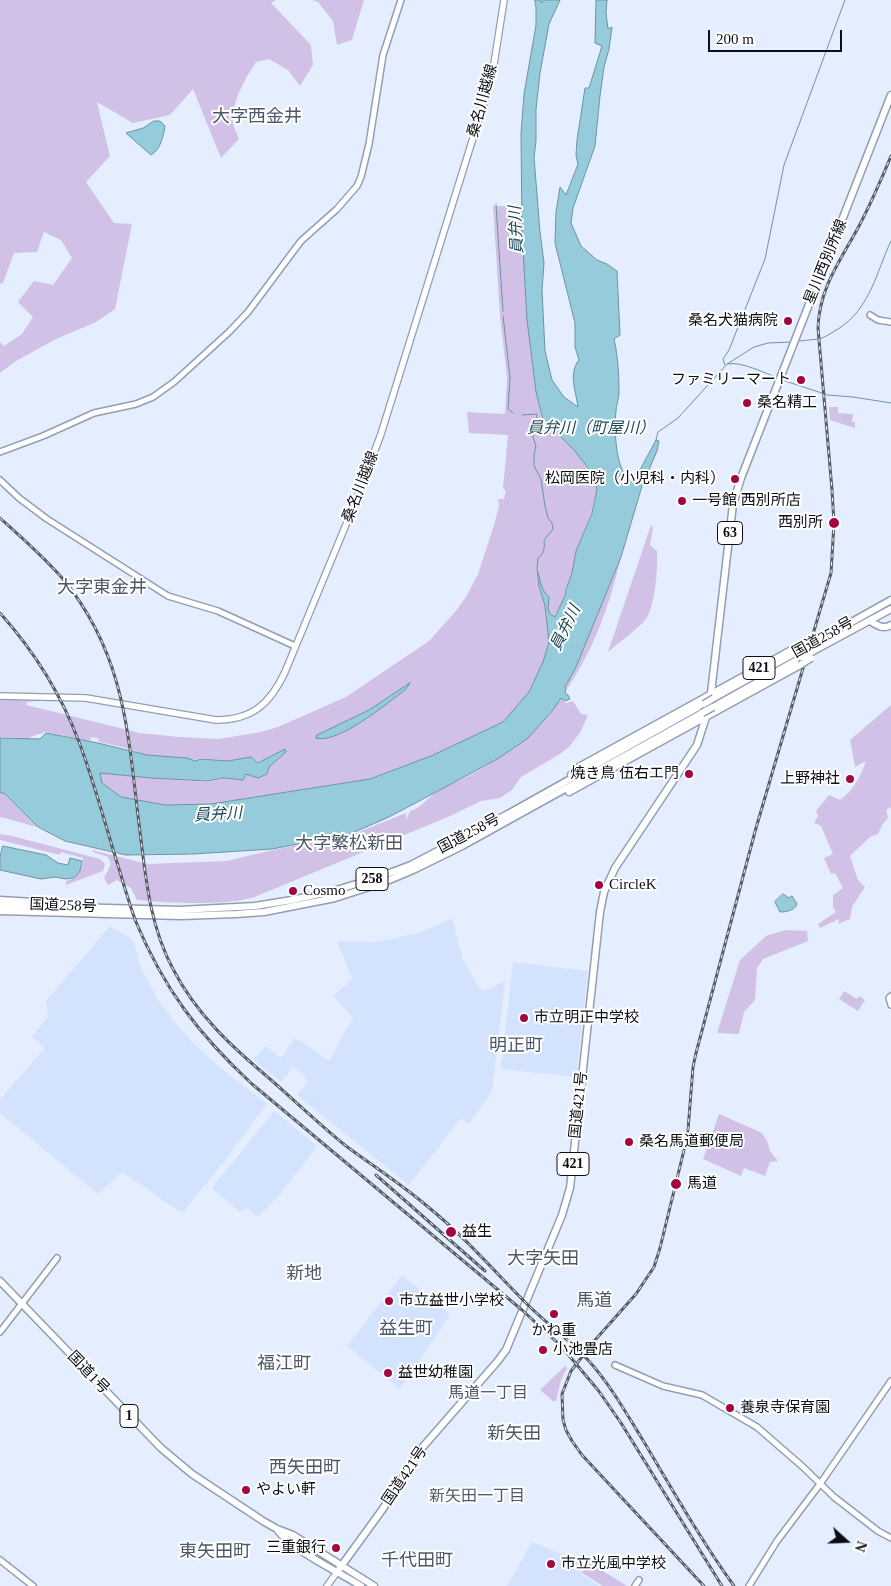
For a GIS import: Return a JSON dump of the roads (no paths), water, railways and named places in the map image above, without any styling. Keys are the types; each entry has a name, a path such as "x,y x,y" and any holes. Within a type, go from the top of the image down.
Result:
{"main road":[{"name":"桑名川越線","path":"0,696 86,698 200,718 228,720 251,713 266,702 279,685 357,498 381,434 487,93 494,64 504,0"},
{"name":"星川西別所線","path":"713,696 734,504 741,478 891,95"},
{"name":"国道258号","path":"0,905 180,910 255,906 333,891 379,877 410,865 508,814 704,704 713,696 891,600"},
{"name":"国道258号","path":"0,912 181,916 256,912 293,907 335,898 382,883 462,846 704,715 713,706 891,609"},
{"path":"870,621 880,627 891,625"},
{"name":"421","path":"704,715 800,665 840,637"},
{"name":"国道421号","path":"337,1572 382,1510 421,1449 505,1352 562,1215 570,1188 600,912 604,892 615,868 697,745 704,715 713,696"},
{"path":"565,781 579,767 713,696"},
{"path":"0,900 26,900 44,905"},
{"name":"国道1号","path":"0,1281 161,1448 208,1485 277,1529 293,1534 374,1586"},
{"name":"国道1号","path":"277,1529 281,1536 360,1586"},
{"path":"327,1586 337,1572"}],"street":[{"path":"0,452 43,436 94,413 136,404 153,397 174,382 248,312 301,241 337,209 357,186 369,144 383,55 401,0"},
{"path":"870,315 878,320 891,322"},
{"path":"0,480 47,519 168,596 218,611 295,646"},
{"path":"891,996 889,998 891,1005"},
{"path":"0,1332 56,1258"},
{"path":"614,1365 663,1386 702,1395 764,1432 825,1489 878,1531 891,1538"},
{"path":"749,1586 790,1523 820,1484 891,1381"},
{"path":"0,1560 33,1586"},
{"path":"635,1586 639,1580"}],"water":[{"path":"535,0 541,0 542,3 544,0 560,0 549,24 540,73 534,157 544,263 542,290 545,351 552,380 564,397 578,407 573,377 579,360 575,347 575,323 555,243 556,212 560,187 566,195 578,164 576,155 577,140 585,88 589,88 602,46 595,43 596,0 607,0 608,29 612,27 604,67 595,146 573,208 571,223 581,246 597,260 617,271 620,335 614,339 619,386 615,419 616,439 622,470 633,483 656,440 659,441 657,451 642,486 621,557 576,667 565,687 565,693 570,699 565,701 561,698 528,738 499,758 389,817 350,834 272,849 193,854 126,855 65,841 38,827 5,794 0,792 0,738 40,739 46,733 147,755 187,758 195,761 201,759 228,761 251,757 258,763 285,749 286,752 269,767 267,774 258,778 246,774 243,780 224,778 207,781 100,773 102,783 121,797 165,805 211,804 370,779 431,756 503,722 529,692 543,662 549,642 545,606 539,586 537,569 542,588 549,597 548,608 550,614 555,617 566,593 576,551 592,513 597,489 591,472 575,451 542,416 536,392 527,320 522,231 521,134 524,94 536,25"},
{"path":"154,121 160,121 165,126 159,146 151,155 126,133 143,128"},
{"path":"410,683 406,689 388,703 349,729 337,735 316,738 317,735 369,710"},
{"path":"3,846 46,855 58,863 68,865 70,858 82,861 80,871 73,878 55,877 41,879 0,870 0,857"},
{"path":"783,894 789,898 792,896 797,904 790,910 780,912 775,902"}],"waterway":[{"path":"725,365 723,359 729,350 765,259 784,165 845,0"},
{"path":"496,204 503,311"},
{"path":"799,341 819,339 849,321 858,311 871,290 891,241"},
{"path":"503,316 510,377 508,409 513,413"},
{"name":"員弁川（町屋川）","path":"656,440 658,432 678,418 727,364 754,347 768,343 792,342"},
{"path":"728,364 739,364 776,377"},
{"path":"782,380 828,395 891,403"},
{"name":"員弁川（町屋川）","path":"522,415 537,414 533,438 536,445 534,466 541,479 545,506 553,529 544,540 544,550 538,558 537,569"}],"railway":[{"path":"704,1586 582,1455 566,1430 563,1420 562,1394 571,1371 596,1339 636,1294 654,1267 660,1248 688,1130 693,1067 696,1053 756,828 831,573 834,523 818,328 819,314 822,300 832,275 876,191 891,156"},
{"path":"0,518 41,555 63,579 84,608 100,638 112,669 127,731 144,868 154,919 165,953 182,985 204,1015 242,1055 346,1146 407,1190 441,1218 528,1305 588,1360 616,1397 734,1586"},
{"path":"0,613 24,642 46,674 64,707 90,774 136,922 158,969 199,1029 252,1084 522,1310 561,1346 598,1390 621,1423 722,1586"},
{"path":"376,1175 485,1271"}],"place":[{"name":"桑名犬猫病院","path":"788,321"},
{"name":"ファミリーマート","path":"801,380"},
{"name":"桑名精工","path":"747,403"},
{"name":"松岡医院（小児科・内科）","path":"735,479"},
{"name":"一号館 西別所店","path":"682,501"},
{"name":"西別所","path":"834,523"},
{"name":"焼き鳥 伍右エ門","path":"689,774"},
{"name":"上野神社","path":"850,779"},
{"name":"CircleK","path":"599,885"},
{"name":"Cosmo","path":"293,891"},
{"name":"市立明正中学校","path":"524,1018"},
{"name":"桑名馬道郵便局","path":"629,1142"},
{"name":"馬道","path":"676,1184"},
{"name":"益生","path":"451,1232"},
{"name":"市立益世小学校","path":"389,1301"},
{"name":"かね重","path":"554,1314"},
{"name":"小池畳店","path":"543,1350"},
{"name":"益世幼稚園","path":"388,1373"},
{"name":"養泉寺保育園","path":"730,1408"},
{"name":"やよい軒","path":"246,1490"},
{"name":"三重銀行","path":"336,1548"},
{"name":"市立光風中学校","path":"551,1564"}],"district":[{"name":"大字西金井","path":"257,117"},
{"name":"大字東金井","path":"102,588"},
{"name":"大字繁松新田","path":"349,844"},
{"name":"明正町","path":"516,1046"},
{"name":"大字矢田","path":"543,1259"},
{"name":"新地","path":"304,1274"},
{"name":"馬道","path":"594,1301"},
{"name":"益生町","path":"406,1329"},
{"name":"福江町","path":"284,1364"},
{"name":"馬道一丁目","path":"488,1394"},
{"name":"新矢田","path":"514,1434"},
{"name":"西矢田町","path":"305,1468"},
{"name":"新矢田一丁目","path":"477,1497"},
{"name":"東矢田町","path":"215,1552"},
{"name":"千代田町","path":"417,1561"}],"water label":[{"name":"員弁川","path":"517,230"},
{"name":"員弁川","path":"566,628"},
{"name":"員弁川","path":"218,815"}]}
